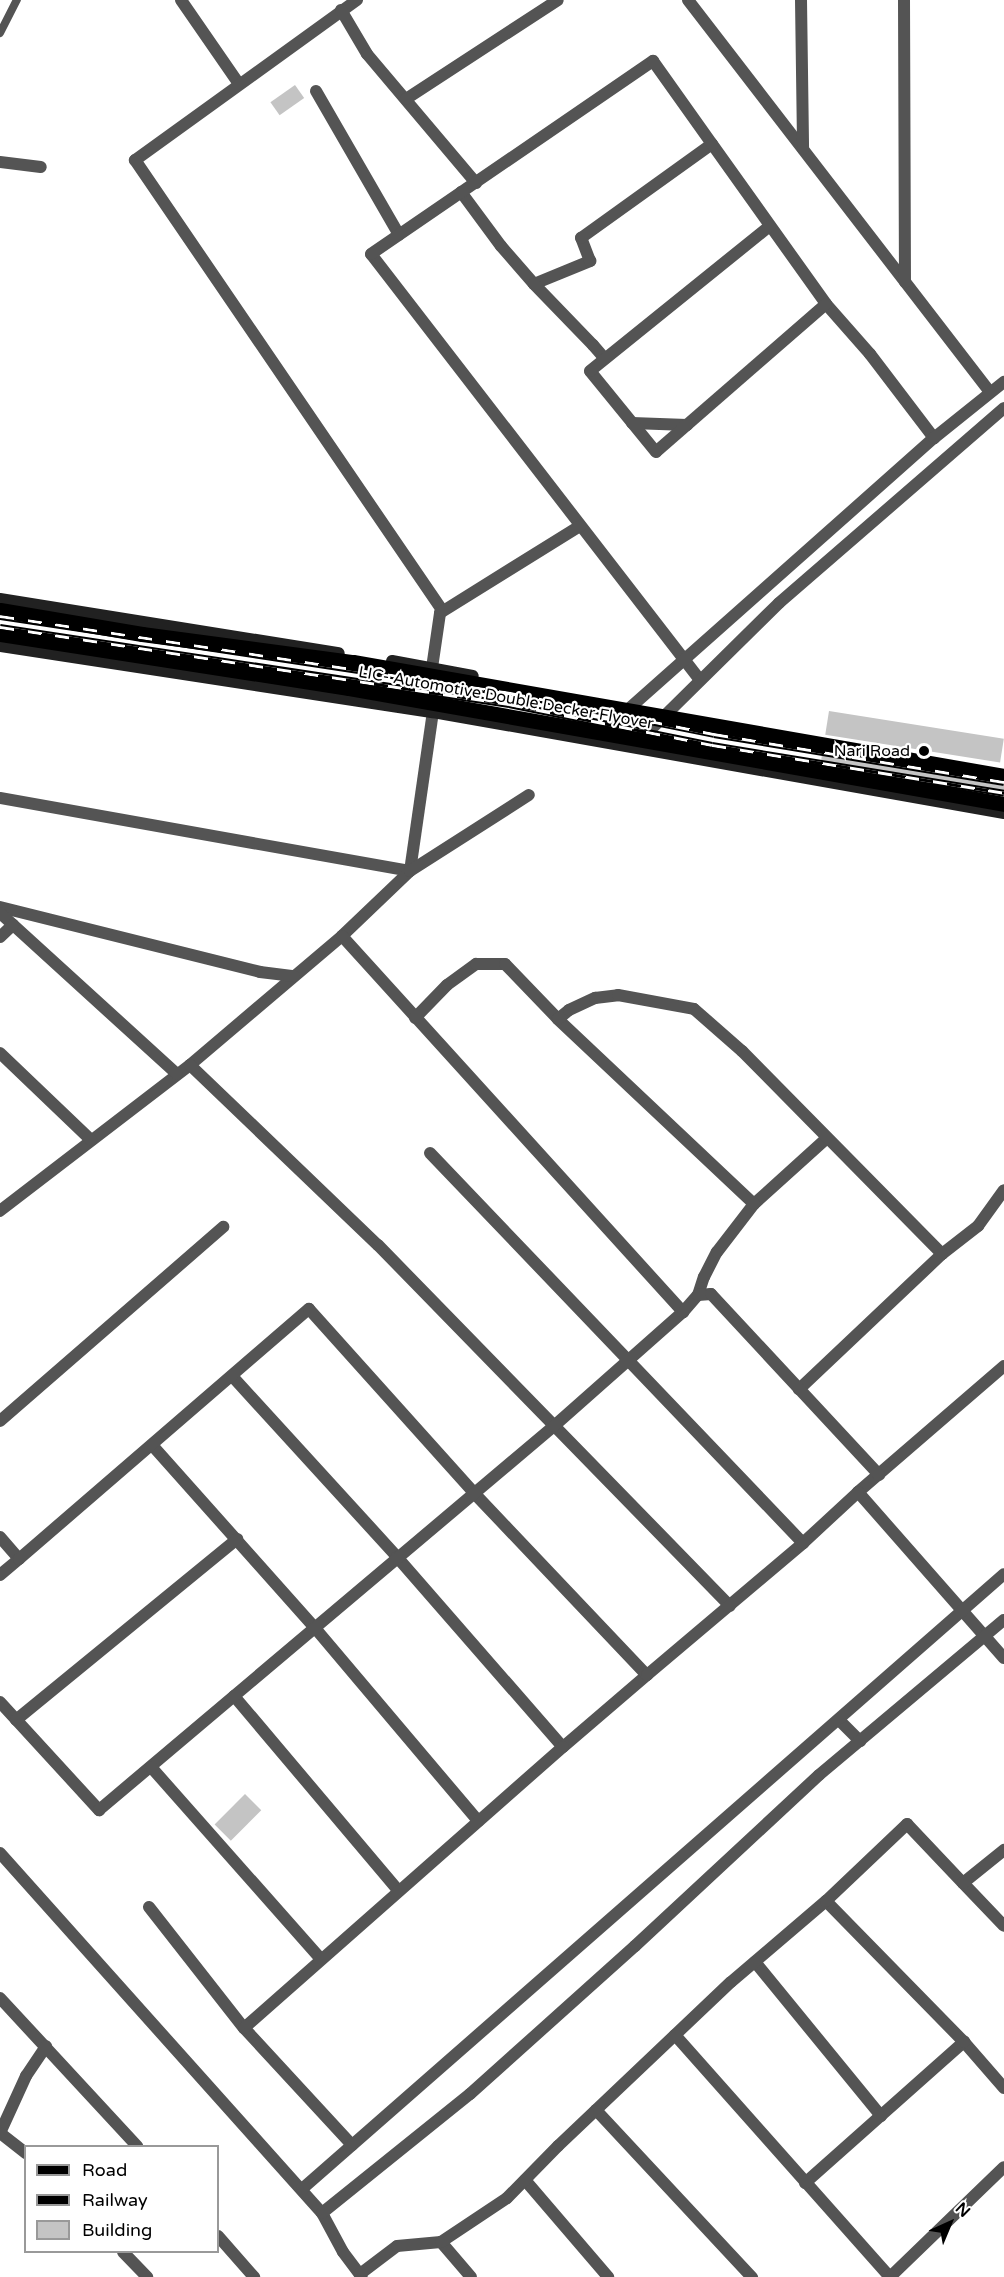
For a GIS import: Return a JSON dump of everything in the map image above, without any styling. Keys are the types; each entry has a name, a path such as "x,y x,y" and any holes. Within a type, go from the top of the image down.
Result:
{"main road":[{"path":"0,599 432,668 668,712 1004,770"},
{"name":"LIC- Automotive Double Decker Flyover","path":"0,610 142,634 353,662 1004,776"},
{"name":"LIC- Automotive Double Decker Flyover","path":"0,634 349,688 1004,804"},
{"path":"0,646 433,712 1004,813"}],"street":[{"path":"181,0 239,84"},
{"path":"357,0 135,160 442,610 432,668 433,712 410,871"},
{"path":"406,99 558,0"},
{"path":"801,0 803,149"},
{"path":"904,0 905,282"},
{"path":"633,747 779,603 1004,407 905,282 692,3"},
{"path":"341,10 367,54 476,183"},
{"path":"700,680 371,254 653,61 826,304 870,354 934,438"},
{"path":"316,91 399,235"},
{"path":"534,284 590,261 581,238 712,144"},
{"path":"0,162 41,167"},
{"path":"461,192 501,246 604,359"},
{"path":"770,226 590,371 656,452 826,304"},
{"path":"594,740 934,438 1004,382"},
{"path":"632,423 687,425"},
{"path":"442,610 580,526"},
{"path":"3,1204 189,1065 342,936 410,871 529,795"},
{"path":"0,798 410,871"},
{"path":"0,907 260,972 294,976"},
{"path":"0,913 177,1074"},
{"path":"0,937 13,926"},
{"path":"342,936 683,1312"},
{"path":"415,1018 447,985 476,964 505,964 558,1019 754,1204"},
{"path":"558,1019 569,1010 596,998 618,995 694,1009 742,1051 942,1254"},
{"path":"0,1053 91,1140"},
{"path":"189,1065 378,1245 730,1606"},
{"path":"0,1702 99,1810 554,1426 683,1312 698,1295 704,1276 717,1252 754,1204 827,1138"},
{"path":"430,1153 804,1543"},
{"path":"799,1389 942,1254 978,1226 1004,1190"},
{"path":"0,1421 224,1227"},
{"path":"698,1295 711,1294 879,1475"},
{"path":"0,1575 309,1309 474,1493 647,1675"},
{"path":"244,2028 562,1747 804,1543 858,1492 1004,1366"},
{"path":"232,1376 397,1557 562,1747"},
{"path":"152,1444 315,1628 478,1821"},
{"path":"858,1492 1004,1658"},
{"path":"0,1537 19,1558"},
{"path":"16,1720 237,1539"},
{"path":"302,2189 1004,1574"},
{"path":"322,2213 470,2094 635,1946 819,1774 1004,1620"},
{"path":"234,1696 399,1891"},
{"path":"839,1720 860,1741"},
{"path":"151,1767 321,1959"},
{"path":"0,1853 302,2189 322,2213 344,2252 361,2276 397,2246 441,2242 507,2198 675,2036 755,1962 826,1901 907,1824 1004,1926"},
{"path":"963,1883 1004,1850"},
{"path":"826,1901 964,2042 1004,2088"},
{"path":"149,1907 244,2028 352,2145"},
{"path":"755,1962 881,2116"},
{"path":"0,1998 136,2145"},
{"path":"675,2036 890,2277 1003,2169"},
{"path":"805,2183 964,2042"},
{"path":"24,2151 0,2133 26,2076 46,2046"},
{"path":"596,2110 753,2277"},
{"path":"525,2180 608,2277"},
{"path":"219,2237 255,2277"},
{"path":"441,2242 471,2277"},
{"path":"124,2253 147,2277"}],"lane":[{"path":"0,33 17,0"}],"building":[{"path":"295,85 304,98 280,115 270,102"},
{"path":"829,711 1004,739 1000,762 825,735"},
{"path":"822,754 1004,786 1004,791 821,762"},
{"path":"245,1794 261,1810 231,1841 215,1824"}],"railway":[{"path":"0,616 511,693 714,734 1004,782"},
{"path":"0,627 509,704 712,745 1004,793"}],"place":[{"name":"Nari Road","path":"924,751"}]}
